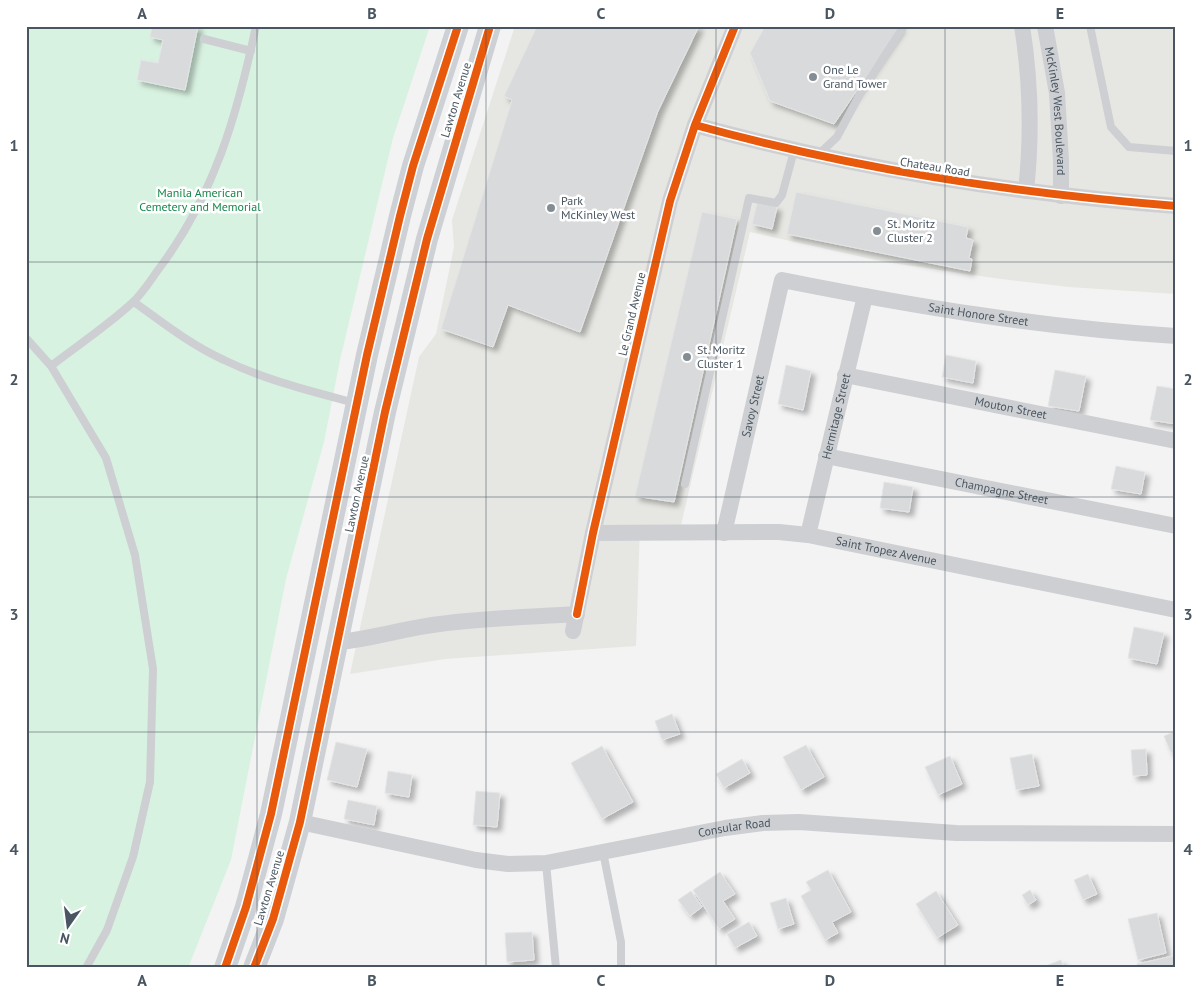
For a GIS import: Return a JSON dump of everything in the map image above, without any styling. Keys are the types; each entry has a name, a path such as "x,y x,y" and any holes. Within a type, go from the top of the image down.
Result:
{"main road":[{"name":"Lawton Avenue","path":"225,968 246,907 271,814 369,345 408,183 458,26"},
{"name":"Lawton Avenue","path":"254,968 273,919 300,822 385,412 427,239 490,26"}],"street":[{"name":"Le Grand Avenue","path":"573,631 593,533 670,201 695,125 735,26"},
{"name":"McKinley West Boulevard","path":"1022,26 1031,109 1026,191"},
{"name":"McKinley West Boulevard","path":"1045,26 1057,93 1061,196"},
{"name":"Chateau Road","path":"695,125 794,151 948,181 1061,196 1176,206"},
{"name":"Saint Honore Street","path":"782,280 962,313 1050,324 1176,336"},
{"name":"Savoy Street","path":"724,533 782,280"},
{"name":"Hermitage Street","path":"808,536 865,296"},
{"name":"Mouton Street","path":"845,375 1176,441"},
{"name":"Champagne Street","path":"826,456 1176,526"},
{"name":"Saint Tropez Avenue","path":"593,533 780,532 1176,610"},
{"path":"338,642 410,628 465,621 577,614"},
{"name":"Consular Road","path":"300,822 476,860 508,864 546,863 726,828 781,823 808,823 956,833 1176,834"}],"lane":[{"path":"52,366 134,302 168,256 194,216 213,175 232,126 256,26"},
{"path":"817,156 837,137 860,94 904,26"},
{"path":"1090,26 1111,127 1129,147 1176,151"},
{"path":"204,39 251,51"},
{"path":"685,484 749,198 776,203 782,195 794,151"},
{"path":"134,302 177,334 223,360 256,374 357,403"},
{"path":"26,338 52,366 106,458 135,555 154,669 150,782 132,856 117,902 107,930 86,968"},
{"path":"603,852 621,942 622,968"},
{"path":"546,863 556,968"}],"shaded area":[{"path":"515,26 1176,26 1176,294 1069,287 1001,279 885,262 750,232 681,525 640,525 636,646 445,659 350,674 419,357 436,334 454,247 452,220"}],"green space":[{"name":"Manila American Cemetery and Memorial","path":"26,26 430,26 393,138 340,360 324,442 286,579 231,860 188,968 26,968"}],"building":[{"path":"152,26 198,26 185,90 137,80 141,60 158,63 163,40 150,37"},
{"name":"Park McKinley West","path":"537,26 699,26 658,111 580,332 508,305 493,347 441,329 512,100 504,96"},
{"name":"One Le Grand Tower","path":"765,26 901,26 834,124 770,101 750,53"},
{"name":"St. Moritz Cluster 2","path":"796,192 968,227 966,238 973,240 969,258 972,259 970,271 787,234"},
{"path":"757,203 777,207 772,229 752,224"},
{"name":"St. Moritz Cluster 1","path":"702,212 737,219 674,502 635,496"},
{"path":"946,355 976,361 973,383 942,377"},
{"path":"786,365 811,371 803,410 778,404"},
{"path":"1055,370 1086,376 1079,411 1048,406"},
{"path":"1157,386 1176,389 1176,424 1150,420"},
{"path":"1116,466 1145,472 1141,494 1111,489"},
{"path":"884,482 913,487 909,512 880,508"},
{"path":"1134,627 1164,633 1157,664 1128,658"},
{"path":"672,714 680,734 662,740 655,721"},
{"path":"1176,731 1176,751 1171,753 1164,736"},
{"path":"336,742 367,749 357,787 327,780"},
{"path":"806,745 824,777 801,790 783,757"},
{"path":"602,746 633,802 602,819 571,763"},
{"path":"1146,749 1147,775 1133,776 1131,750"},
{"path":"1032,754 1039,786 1016,790 1010,758"},
{"path":"950,756 962,784 938,795 925,767"},
{"path":"742,759 750,773 724,788 716,774"},
{"path":"388,771 412,775 409,797 385,793"},
{"path":"476,791 500,793 497,827 473,825"},
{"path":"348,800 377,806 374,825 344,819"},
{"path":"828,870 851,912 832,922 838,933 825,940 801,896 811,890 806,882"},
{"path":"720,872 735,894 723,901 735,919 719,929 693,890"},
{"path":"1088,874 1097,894 1083,900 1074,880"},
{"path":"1030,890 1036,900 1028,905 1022,895"},
{"path":"691,891 702,907 690,916 678,900"},
{"path":"936,891 958,925 937,938 916,904"},
{"path":"786,898 794,924 778,929 770,903"},
{"path":"1157,913 1166,953 1138,960 1128,919"},
{"path":"749,922 757,936 735,948 727,934"},
{"path":"532,932 534,960 507,962 505,933"},
{"path":"1173,956 1176,968 1138,968 1137,964"},
{"path":"1061,960 1064,968 1040,968"}],"cycle path":[{"path":"225,968 246,907 271,814 367,355 400,216 413,166 458,26"},
{"path":"254,968 273,919 300,822 385,412 427,239 490,26"},
{"path":"577,614 593,533 670,201 695,125 735,26"},
{"path":"695,125 755,141 874,167 1054,194 1176,206"}],"place":[{"name":"One Le Grand Tower","path":"813,77"},
{"name":"Park McKinley West","path":"551,208"},
{"name":"St. Moritz Cluster 2","path":"877,231"},
{"name":"St. Moritz Cluster 1","path":"687,357"}]}
